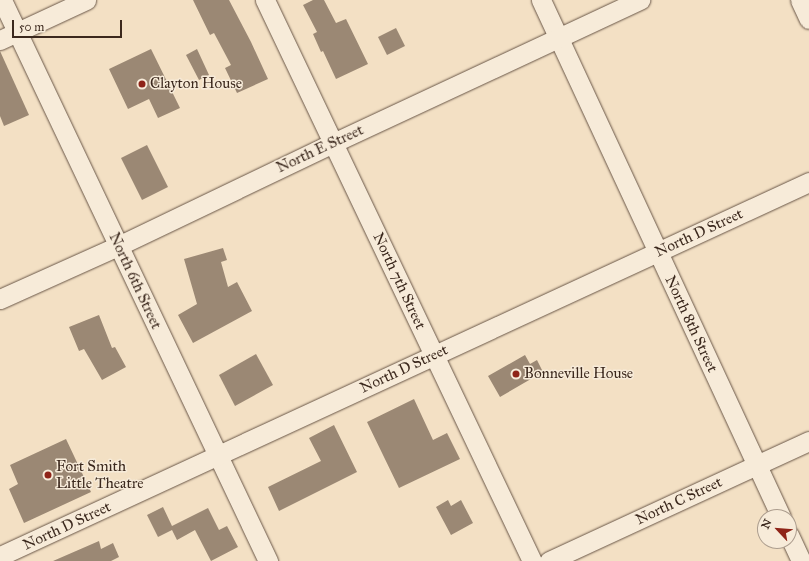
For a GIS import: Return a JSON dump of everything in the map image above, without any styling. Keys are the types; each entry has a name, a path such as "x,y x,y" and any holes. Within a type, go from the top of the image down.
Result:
{"street":[{"name":"North 6th Street","path":"2,0 268,561"},
{"path":"0,40 86,0"},
{"name":"North 7th Street","path":"265,0 532,561"},
{"name":"North 8th Street","path":"541,0 777,509"},
{"name":"North E Street","path":"0,299 118,246 333,143 640,0"},
{"path":"800,0 809,19"},
{"name":"North D Street","path":"4,553 219,456 809,182"},
{"name":"North C Street","path":"549,561 809,441"},
{"path":"795,549 801,561"}],"building":[{"path":"193,0 229,0 268,79 237,93 225,68 231,65 214,33 210,35"},
{"path":"313,0 324,0 336,23 346,19 368,64 336,79 323,51 321,52 313,34 317,32 303,5"},
{"path":"396,28 405,46 387,55 378,37"},
{"name":"Clayton House","path":"151,49 180,108 158,118 149,99 128,109 109,69"},
{"path":"197,49 209,75 199,80 186,55"},
{"path":"0,51 29,115 4,126 0,116"},
{"path":"147,145 168,187 142,200 121,158"},
{"path":"223,248 227,260 221,262 228,287 237,282 252,311 193,343 178,315 197,304 184,259"},
{"path":"99,315 112,348 115,347 126,367 102,380 84,349 79,351 69,327"},
{"path":"256,354 273,385 235,406 219,375"},
{"name":"Bonneville House","path":"525,355 530,364 537,360 543,372 500,397 488,376"},
{"path":"414,399 433,440 447,433 460,459 399,488 367,422"},
{"path":"334,425 357,472 279,511 268,487 321,461 309,438"},
{"name":"Fort Smith Little Theatre","path":"66,439 91,492 24,523 9,489 18,484 10,465"},
{"path":"448,500 451,506 461,500 473,523 451,535 436,507"},
{"path":"163,507 172,526 208,508 219,530 227,526 238,547 211,561 195,530 177,540 172,530 158,537 147,515"},
{"path":"99,541 101,549 113,543 119,557 111,561 53,561"}],"place":[{"name":"Clayton House","path":"142,84"},
{"name":"Bonneville House","path":"516,374"},
{"name":"Fort Smith Little Theatre","path":"48,475"}]}
